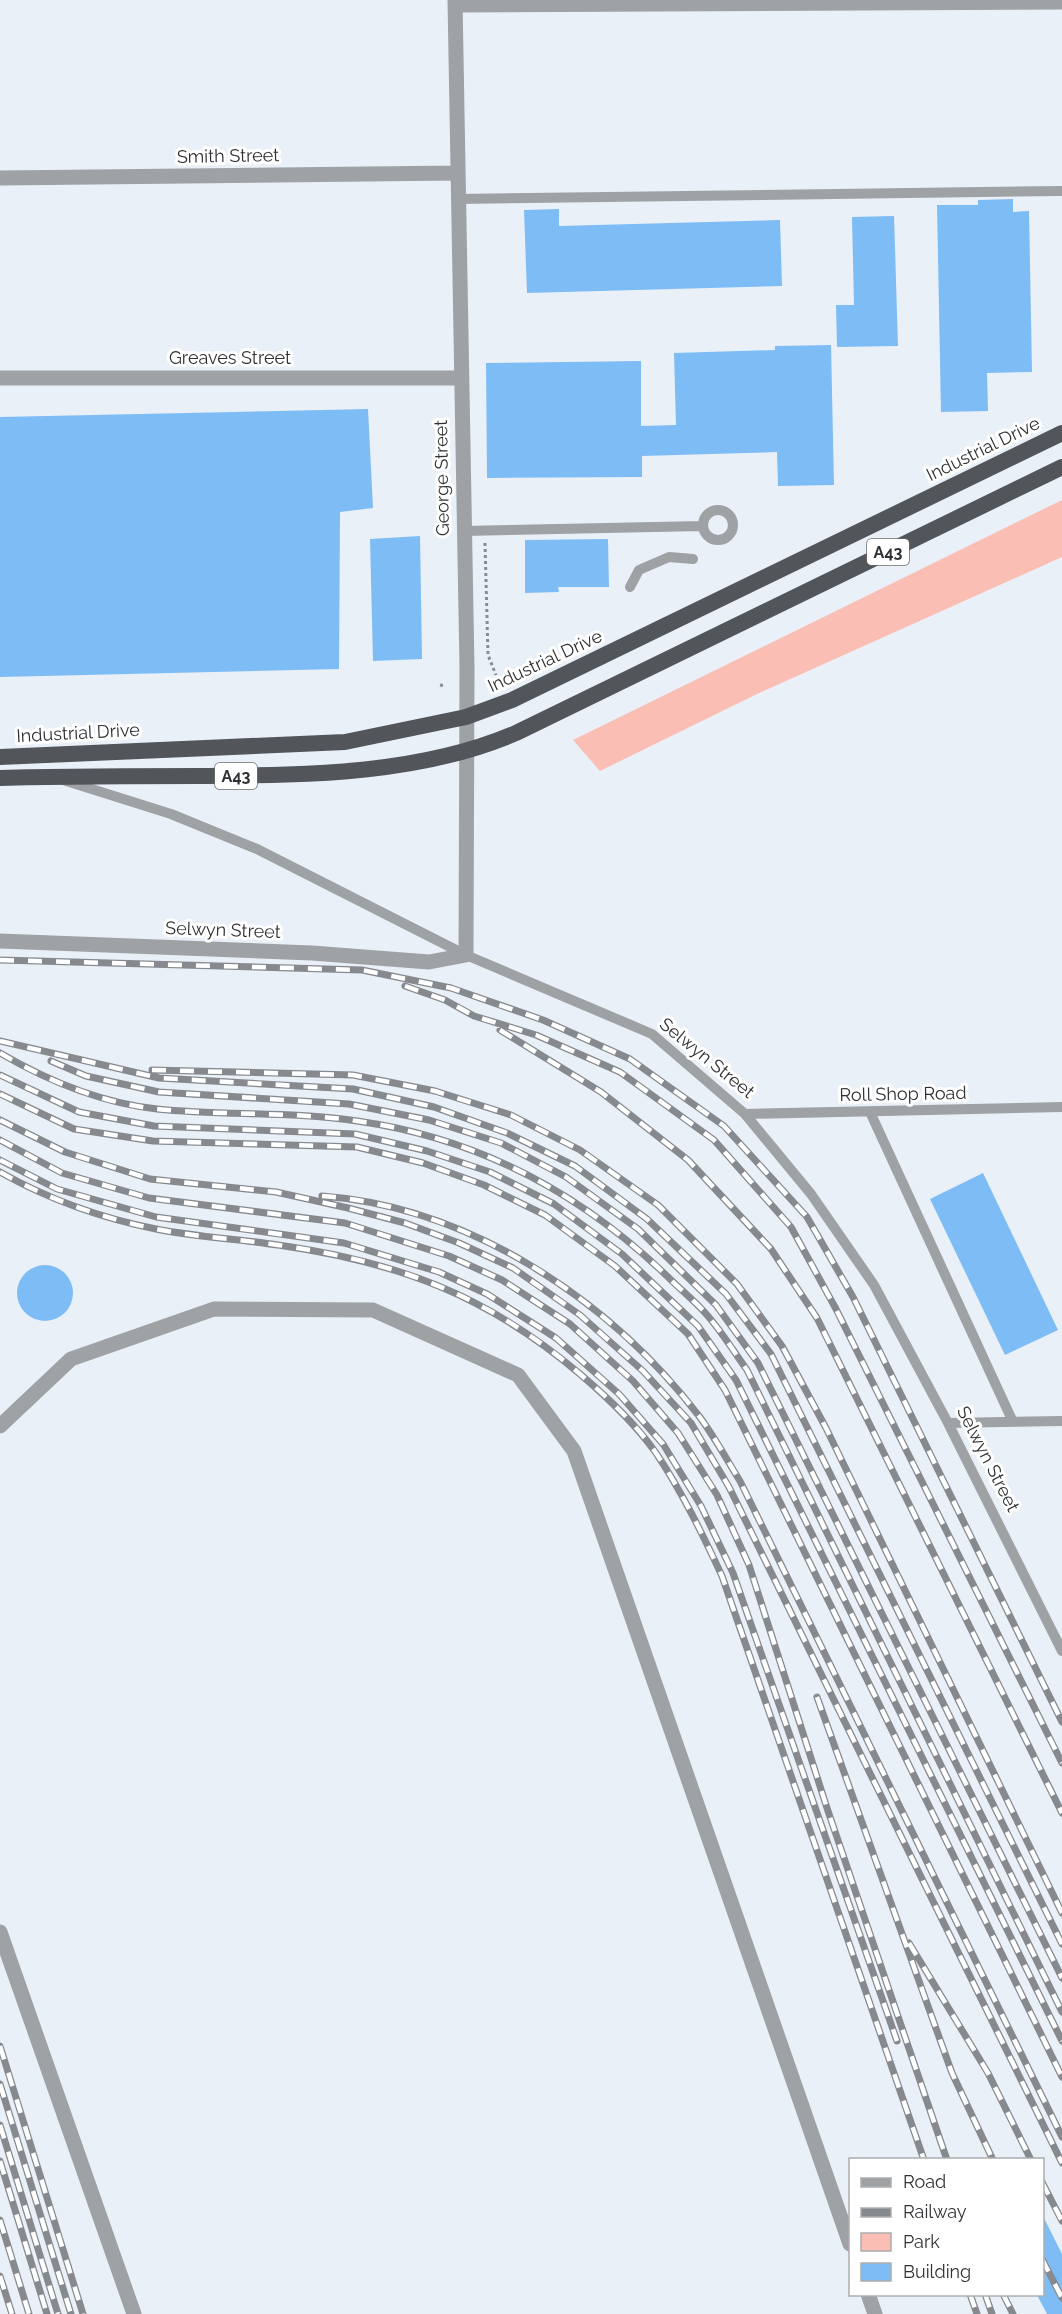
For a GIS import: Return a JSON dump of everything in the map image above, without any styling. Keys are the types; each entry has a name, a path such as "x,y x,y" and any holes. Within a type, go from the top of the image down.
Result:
{"highway":[{"name":"Industrial Drive","path":"0,757 345,742 466,717 512,700 1062,433"},
{"name":"A43","path":"0,778 266,776 347,771 420,761 467,750 516,734 1062,467"}],"street":[{"path":"455,2 1062,2"},
{"name":"George Street","path":"455,2 467,750 466,955"},
{"name":"Smith Street","path":"0,178 457,173"},
{"name":"Greaves Street","path":"0,378 460,378"},
{"name":"Selwyn Street","path":"0,941 312,953 429,962 466,955"},
{"path":"0,1426 71,1359 214,1309 373,1310 518,1375 574,1451 849,2241"},
{"path":"0,1932 134,2314"},
{"path":"868,2296 875,2314"}],"lane":[{"path":"457,199 1062,191"},
{"path":"463,531 704,526"},
{"path":"630,587 639,570 669,557 693,559"},
{"path":"52,777 171,814 257,849 466,955"},
{"name":"Selwyn Street","path":"466,955 652,1034 745,1114 811,1194 874,1285 948,1422 1062,1651"},
{"name":"Roll Shop Road","path":"745,1114 1062,1107"},
{"path":"870,1112 1013,1422"},
{"path":"948,1422 1062,1421"}],"path":[{"path":"485,541 488,655 489,665 496,675"},
{"path":"440,685 446,686"}],"green space":[{"path":"1062,500 1062,557 759,693 600,771 573,740"}],"building":[{"path":"1013,199 1013,212 1029,211 1032,372 987,373 988,411 941,412 937,205 978,205 978,200"},
{"path":"559,209 559,226 780,220 782,286 527,293 524,210"},
{"path":"894,216 898,346 837,347 836,305 854,305 852,217"},
{"path":"831,345 834,485 778,486 777,452 642,456 642,477 487,478 486,363 641,361 641,426 676,425 674,353 775,350 775,346"},
{"path":"368,409 373,508 340,512 339,669 0,677 0,417"},
{"path":"420,536 422,659 373,661 370,539"},
{"path":"608,539 609,587 558,587 559,592 525,593 525,540"},
{"path":"983,1173 1058,1330 1005,1355 930,1199"},
{"path":"39,1265 51,1265 65,1273 73,1287 71,1304 65,1313 51,1321 39,1321 22,1309 17,1299 17,1287 29,1270"},
{"path":"1044,2218 1062,2254 1062,2314 1047,2314 1038,2296 1044,2296"}],"railway":[{"path":"0,960 362,970 451,988 543,1020 630,1059 724,1126 807,1217 853,1297 1062,1722"},
{"path":"405,986 445,1000 474,1016 536,1035 620,1072 714,1140 791,1227 836,1309 1062,1763"},
{"path":"500,1030 601,1092 688,1160 771,1249 817,1318 1062,1813"},
{"path":"0,1041 159,1078 353,1089 434,1107 507,1133 575,1166 647,1219 726,1294 771,1354 1062,1944"},
{"path":"0,1053 37,1073 76,1089 136,1106 182,1111 332,1118 402,1129 444,1141 486,1156 563,1195 635,1247 698,1305 723,1335 747,1370 1062,2012"},
{"path":"51,1061 86,1076 159,1092 349,1104 429,1120 501,1143 566,1177 638,1229 716,1305 758,1363 1062,1978"},
{"path":"152,1070 353,1075 435,1091 511,1115 580,1150 658,1205 737,1284 782,1346 826,1428 1062,1913"},
{"path":"0,1075 79,1112 154,1126 355,1134 427,1151 490,1172 554,1204 622,1254 698,1326 736,1380 1062,2041"},
{"path":"0,1094 74,1129 153,1141 357,1147 423,1163 484,1185 545,1215 615,1266 688,1334 725,1390 1062,2077"},
{"path":"0,1120 65,1152 150,1179 276,1192 405,1223 459,1243 513,1268 580,1315 643,1371 691,1423 729,1487 1062,2163"},
{"path":"0,1140 62,1173 149,1198 345,1223 449,1256 502,1280 570,1324 633,1381 678,1433 717,1495 749,1565 827,1808 946,2158"},
{"path":"0,1160 57,1189 156,1217 344,1243 439,1272 487,1294 556,1338 619,1394 663,1444 701,1506 733,1573 897,2041"},
{"path":"0,1172 56,1199 135,1225 322,1252 402,1272 439,1286 475,1303 545,1346 580,1374 630,1421 656,1453 674,1483 722,1576 923,2158"},
{"path":"322,1196 377,1204 431,1219 483,1240 533,1267 580,1298 623,1334 663,1374 699,1416 740,1481 1062,2137"},
{"path":"817,1697 952,2073 992,2158"},
{"path":"909,1943 988,2073 1030,2158"},
{"path":"0,2046 83,2314"},
{"path":"0,2084 71,2314"},
{"path":"0,2125 58,2314"},
{"path":"0,2161 47,2314"},
{"path":"1044,2186 1062,2221"},
{"path":"0,2220 29,2314"},
{"path":"1044,2263 1062,2298"},
{"path":"0,2276 12,2314"},
{"path":"971,2296 977,2314"},
{"path":"986,2296 992,2314"},
{"path":"1004,2296 1013,2314"}]}
